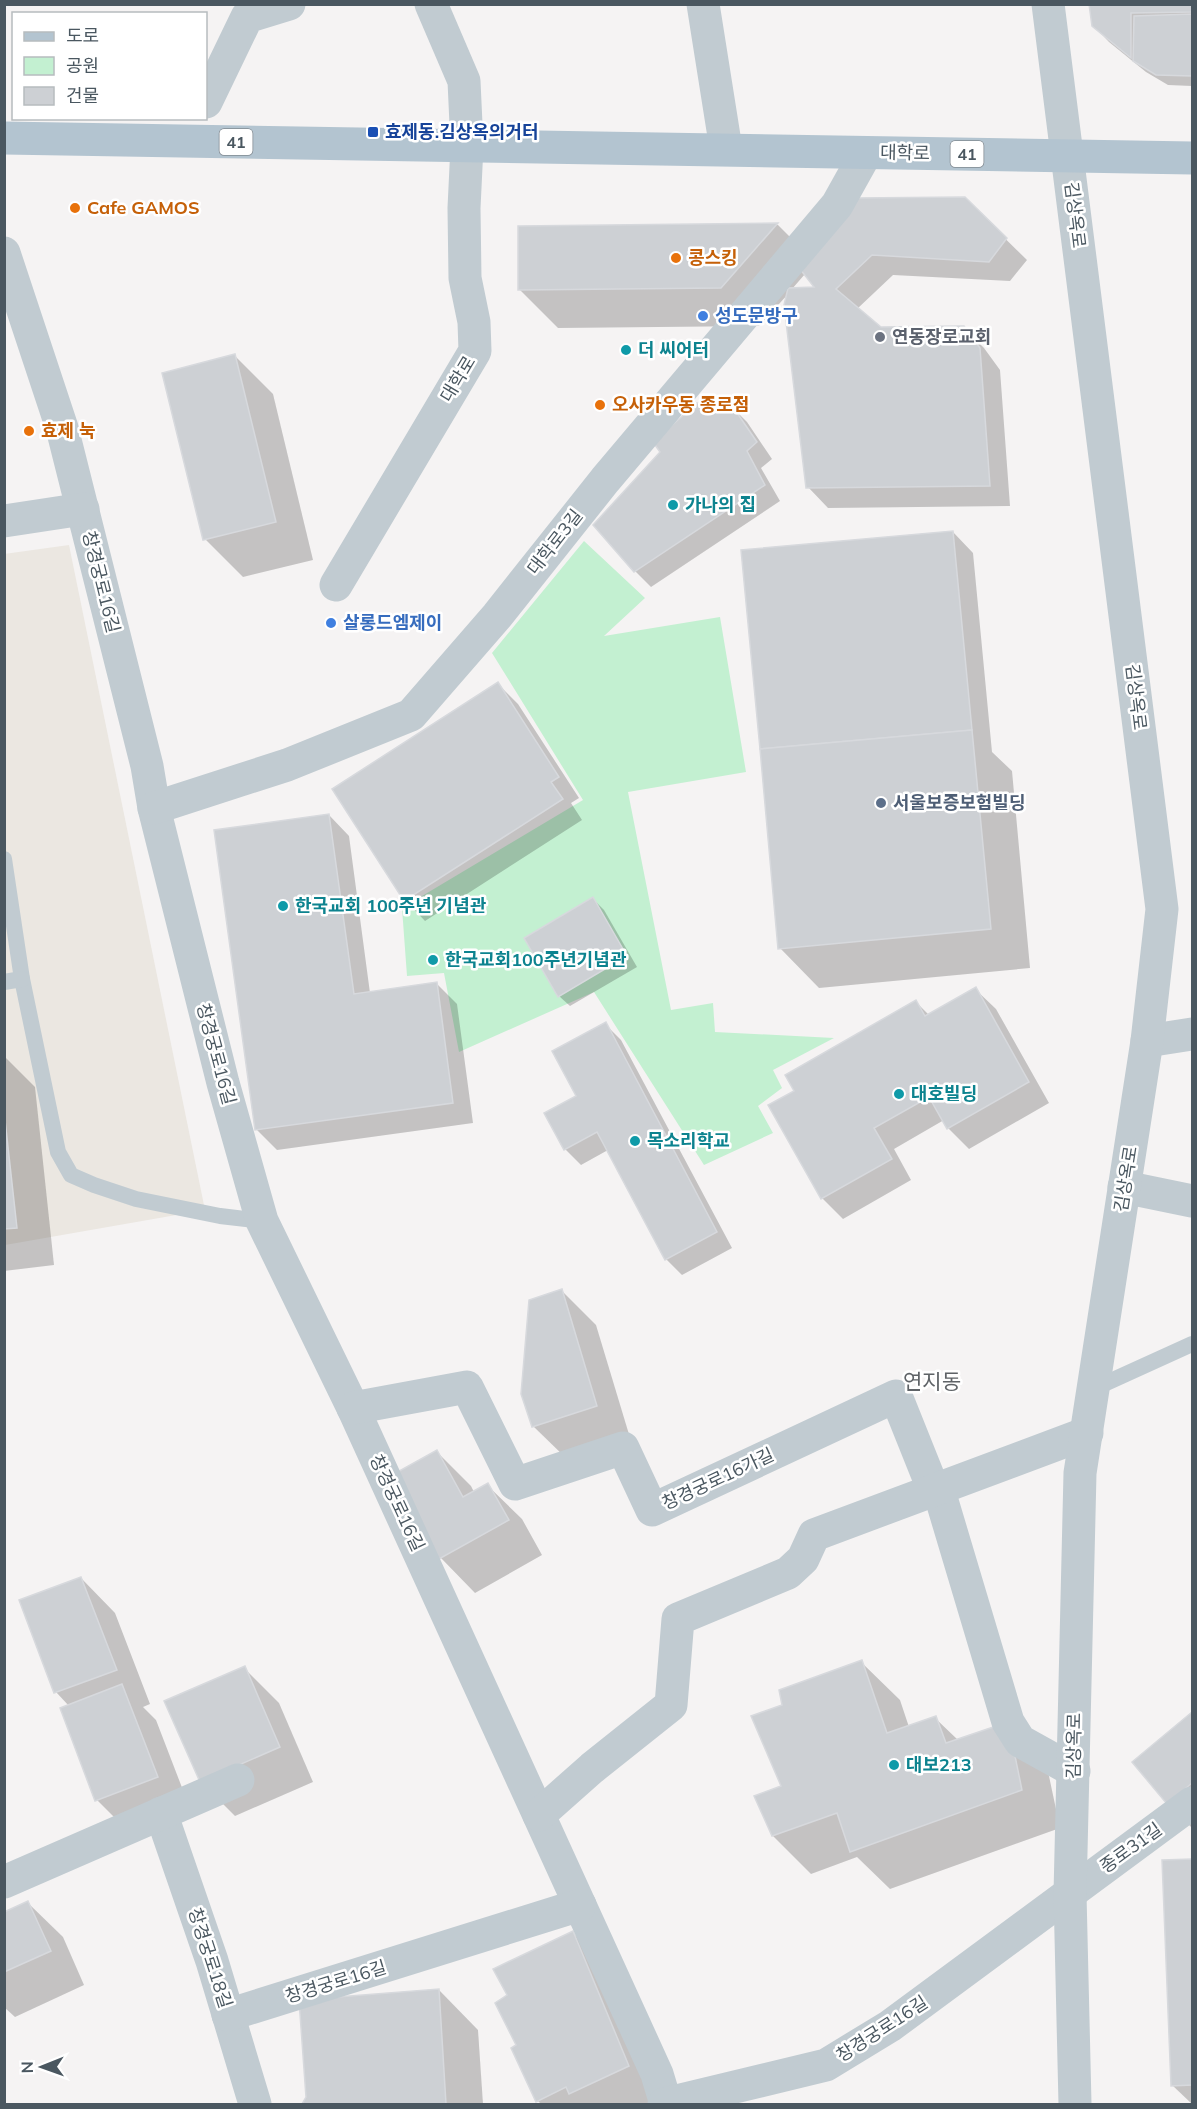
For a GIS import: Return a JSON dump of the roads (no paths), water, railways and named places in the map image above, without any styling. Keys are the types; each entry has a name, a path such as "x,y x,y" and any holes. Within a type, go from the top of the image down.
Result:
{"main road":[{"name":"대학로","path":"4,138 192,130 467,146 1192,158"}],"street":[{"path":"207,100 247,17 289,4"},
{"name":"대학로","path":"336,585 475,351 474,322 465,278 464,208 467,146 464,81 431,4"},
{"path":"703,4 726,149"},
{"name":"김상옥로","path":"1048,4 1162,909 1147,1041 1080,1473 1070,1894"},
{"name":"대학로3길","path":"154,808 287,765 411,715 497,616 605,480 837,205 866,153"},
{"name":"창경궁로16길","path":"4,253 62,428 147,766 154,808 223,1083 262,1221 353,1408 539,1815 657,2074 665,2104 826,2065 890,2026 1070,1894"},
{"path":"4,521 83,509"},
{"path":"1147,1041 1192,1034"},
{"path":"1125,1187 1192,1201"},
{"name":"창경궁로16가길","path":"353,1408 467,1387 515,1484 623,1448 652,1510 896,1396 934,1491 942,1501 1008,1722 1020,1741 1074,1771"},
{"path":"539,1815 592,1768 671,1705 678,1618 789,1573 803,1559 814,1535 1087,1433"},
{"path":"4,1882 238,1780"},
{"name":"종로31길","path":"1070,1894 1192,1803"},
{"name":"창경궁로18길","path":"161,1813 255,2104"},
{"path":"1070,1894 1085,1930 1088,2051 1078,2098"},
{"name":"창경궁로16길","path":"228,2015 580,1905"}],"lane":[{"path":"4,859 22,979 58,1152 71,1175 136,1199 220,1216 262,1221"},
{"path":"4,982 22,979"},
{"path":"1093,1389 1192,1344"}],"place":[{"name":"효제동.김상옥의거터","path":"373,132"},
{"name":"Cafe GAMOS","path":"75,208"},
{"name":"콩스킹","path":"676,258"},
{"name":"성도문방구","path":"703,316"},
{"name":"연동장로교회","path":"880,337"},
{"name":"더 씨어터","path":"626,350"},
{"name":"오사카우동 종로점","path":"600,405"},
{"name":"효제 눅","path":"29,431"},
{"name":"가나의 집","path":"673,505"},
{"name":"살롱드엠제이","path":"331,623"},
{"name":"서울보증보험빌딩","path":"881,803"},
{"name":"한국교회 100주년 기념관","path":"283,906"},
{"name":"한국교회100주년기념관","path":"433,960"},
{"name":"대호빌딩","path":"899,1094"},
{"name":"목소리학교","path":"635,1141"},
{"name":"대보213","path":"894,1765"}],"district":[{"name":"연지동","path":"932,1382"}]}
